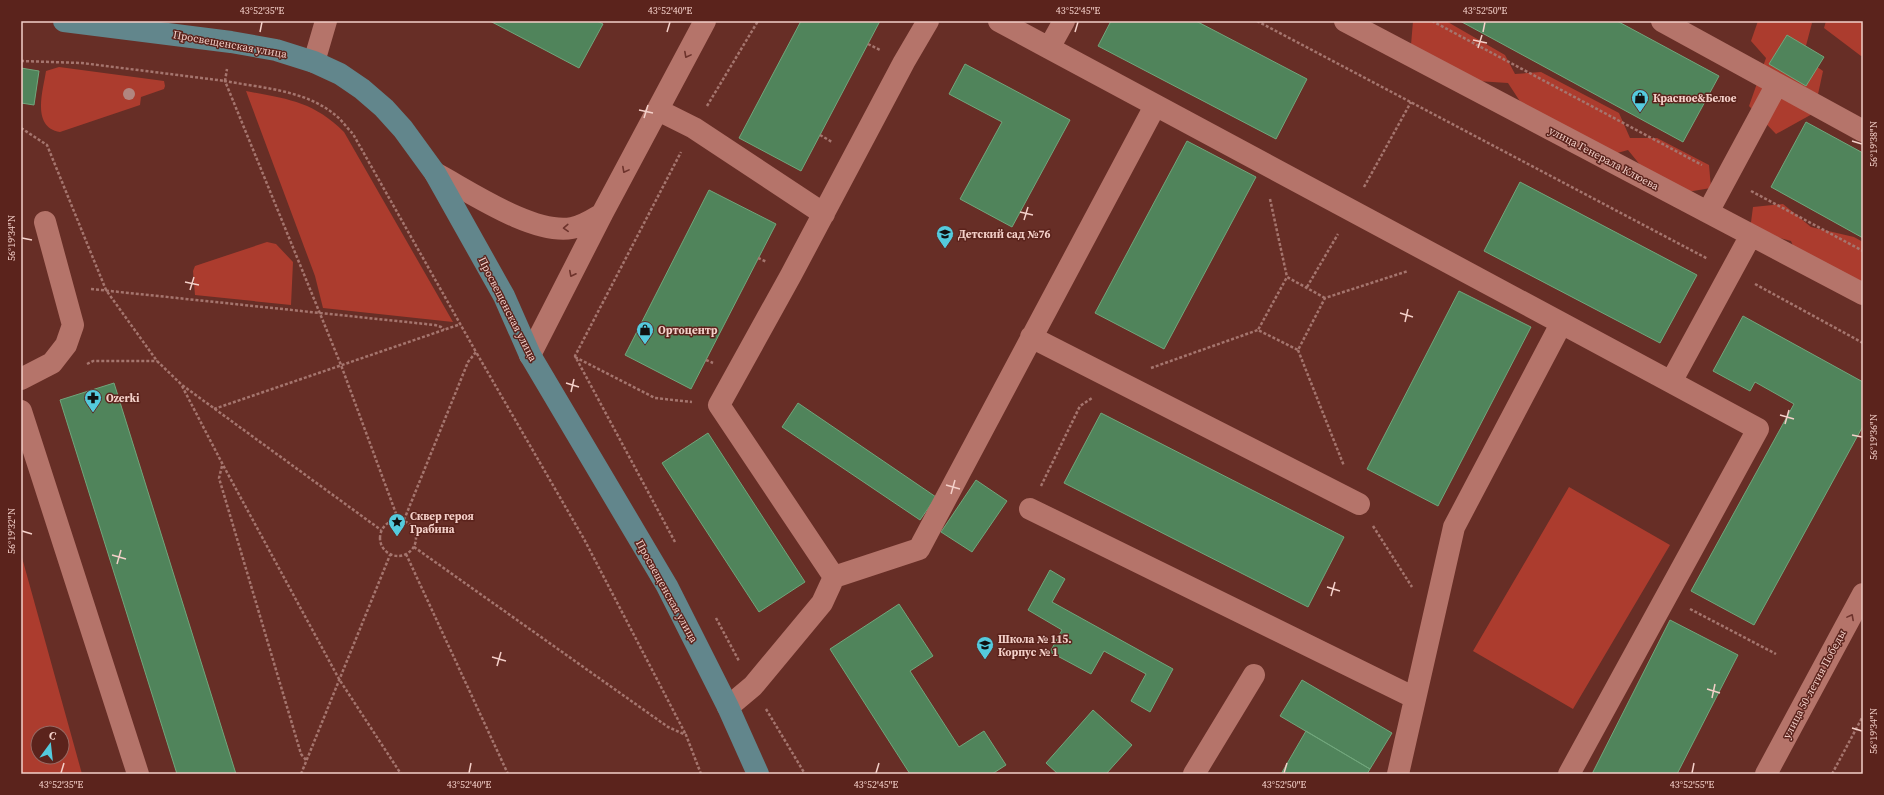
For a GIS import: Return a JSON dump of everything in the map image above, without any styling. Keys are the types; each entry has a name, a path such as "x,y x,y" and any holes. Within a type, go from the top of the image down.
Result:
{"main road":[{"name":"Просвещенская улица","path":"64,21 231,42 276,50 314,62 340,74 362,89 384,108 403,129 435,173 504,296 530,355 667,586 728,708 758,774"}],"street":[{"path":"314,62 326,21"},
{"path":"530,355 602,214 705,21"},
{"path":"834,577 719,406 824,214 904,62 928,21"},
{"path":"999,21 1758,429 1569,774"},
{"path":"1049,48 1064,21"},
{"path":"1662,21 1863,131"},
{"name":"улица Генерала Клюева","path":"1355,23 1863,294"},
{"path":"1708,212 1777,84"},
{"path":"728,708 753,686 822,603 834,577 919,549 1155,106"},
{"path":"658,110 694,128 824,214"},
{"path":"435,173 516,217 544,226 571,228 586,224 602,214"},
{"path":"21,379 52,363 66,345 73,325 45,222"},
{"path":"1671,382 1751,235"},
{"path":"1398,774 1454,527 1561,324"},
{"path":"1031,337 1359,504"},
{"path":"21,411 138,774"},
{"path":"1030,509 1415,698"},
{"name":"улица 50-летия Победы","path":"1766,774 1863,594"},
{"path":"1194,774 1254,675"}],"path":[{"path":"575,356 694,128 758,21"},
{"path":"1257,21 1731,271 1863,343"},
{"path":"1432,21 1863,251"},
{"path":"21,61 82,63 225,81 288,92 313,101 335,114 353,134 584,540 686,735 701,774"},
{"path":"225,81 318,314 341,365 398,519"},
{"path":"21,128 47,145 106,290 158,361 182,385 213,409 381,530"},
{"path":"1263,163 1287,277 1258,330 1298,350 1325,298 1444,260"},
{"path":"1287,277 1325,298"},
{"path":"66,296 87,289 106,290 318,314 435,325 444,330"},
{"path":"213,409 462,324"},
{"path":"404,520 468,362 476,352"},
{"path":"575,356 656,398 719,406"},
{"path":"575,356 677,546"},
{"path":"81,368 93,361 158,361"},
{"path":"182,385 223,465 339,679 401,774"},
{"path":"223,465 219,478 301,754 306,760"},
{"path":"398,519 404,520 414,528 416,541 414,547 406,554 398,556 390,555 384,550 381,544 381,530 391,520 398,519"},
{"path":"414,547 668,727 686,735"},
{"path":"406,554 508,774"},
{"path":"300,774 390,555"},
{"path":"1666,596 1776,654"},
{"path":"715,616 753,686 805,774"},
{"path":"1832,774 1863,716"}],"shaded area":[{"path":"1413,21 1446,21 1505,55 1515,74 1541,72 1619,113 1630,138 1657,138 1709,165 1711,188 1687,192 1645,171 1628,150 1610,155 1525,109 1508,83 1477,81 1411,45"},
{"path":"1758,21 1810,21 1812,23 1803,57 1823,71 1814,113 1776,134 1749,106 1766,58 1751,41"},
{"path":"1826,21 1863,21 1863,55 1861,56 1824,28"},
{"path":"59,67 164,81 165,86 164,89 141,97 140,105 60,132 51,129 45,123 42,116 41,107 41,98 46,71"},
{"path":"246,91 274,96 299,103 321,114 344,132 453,322 323,308 315,276"},
{"path":"1783,204 1811,227 1854,237 1863,242 1863,302 1803,269 1791,241 1750,230 1753,207"},
{"path":"267,242 276,244 293,262 291,305 195,295 193,271 195,266"},
{"path":"1569,487 1670,545 1573,709 1473,651"},
{"path":"21,554 68,725 30,725 30,765 70,765 70,731 82,774 21,774"}],"building":[{"path":"490,21 597,21 603,24 579,68"},
{"path":"801,21 880,21 801,171 739,138"},
{"path":"1111,21 1196,21 1307,79 1276,139 1098,46"},
{"path":"1460,21 1617,21 1719,76 1683,142"},
{"path":"1787,35 1824,57 1806,86 1769,64"},
{"path":"965,64 1070,120 1012,227 960,199 1002,122 949,94"},
{"path":"21,68 39,71 34,105 21,103"},
{"path":"1806,122 1863,153 1863,238 1771,187"},
{"path":"1187,141 1256,177 1164,349 1095,313"},
{"path":"1520,182 1697,275 1660,343 1484,251"},
{"path":"709,190 776,224 691,389 625,355"},
{"path":"1459,291 1531,327 1438,506 1367,469"},
{"path":"1743,316 1863,382 1863,426 1754,625 1691,591 1794,404 1755,382 1750,391 1713,371"},
{"path":"114,383 236,774 177,774 60,400"},
{"path":"798,403 936,497 920,520 782,427"},
{"path":"1101,413 1344,537 1308,607 1064,483"},
{"path":"708,433 805,582 759,612 662,463"},
{"path":"976,480 1007,501 972,552 941,532"},
{"path":"1050,570 1065,579 1052,602 1173,669 1150,712 1131,701 1146,674 1104,651 1091,674 1050,652 1062,630 1028,610"},
{"path":"899,604 933,656 910,671 959,747 984,731 1006,765 992,774 910,774 830,649"},
{"path":"1670,620 1738,655 1677,774 1592,774"},
{"path":"1302,680 1392,733 1370,769 1280,716"},
{"path":"1093,710 1132,745 1106,774 1058,774 1046,763"},
{"path":"1306,731 1370,769 1367,774 1281,774"}],"place":[{"name":"Красное&Белое","path":"1640,113"},
{"name":"Детский сад №76","path":"945,249"},
{"name":"Ортоцентр","path":"645,345"},
{"name":"Ozerki","path":"93,413"},
{"name":"Сквер героя Грабина","path":"397,537"},
{"name":"Школа № 115. Корпус № 1","path":"985,660"}]}
